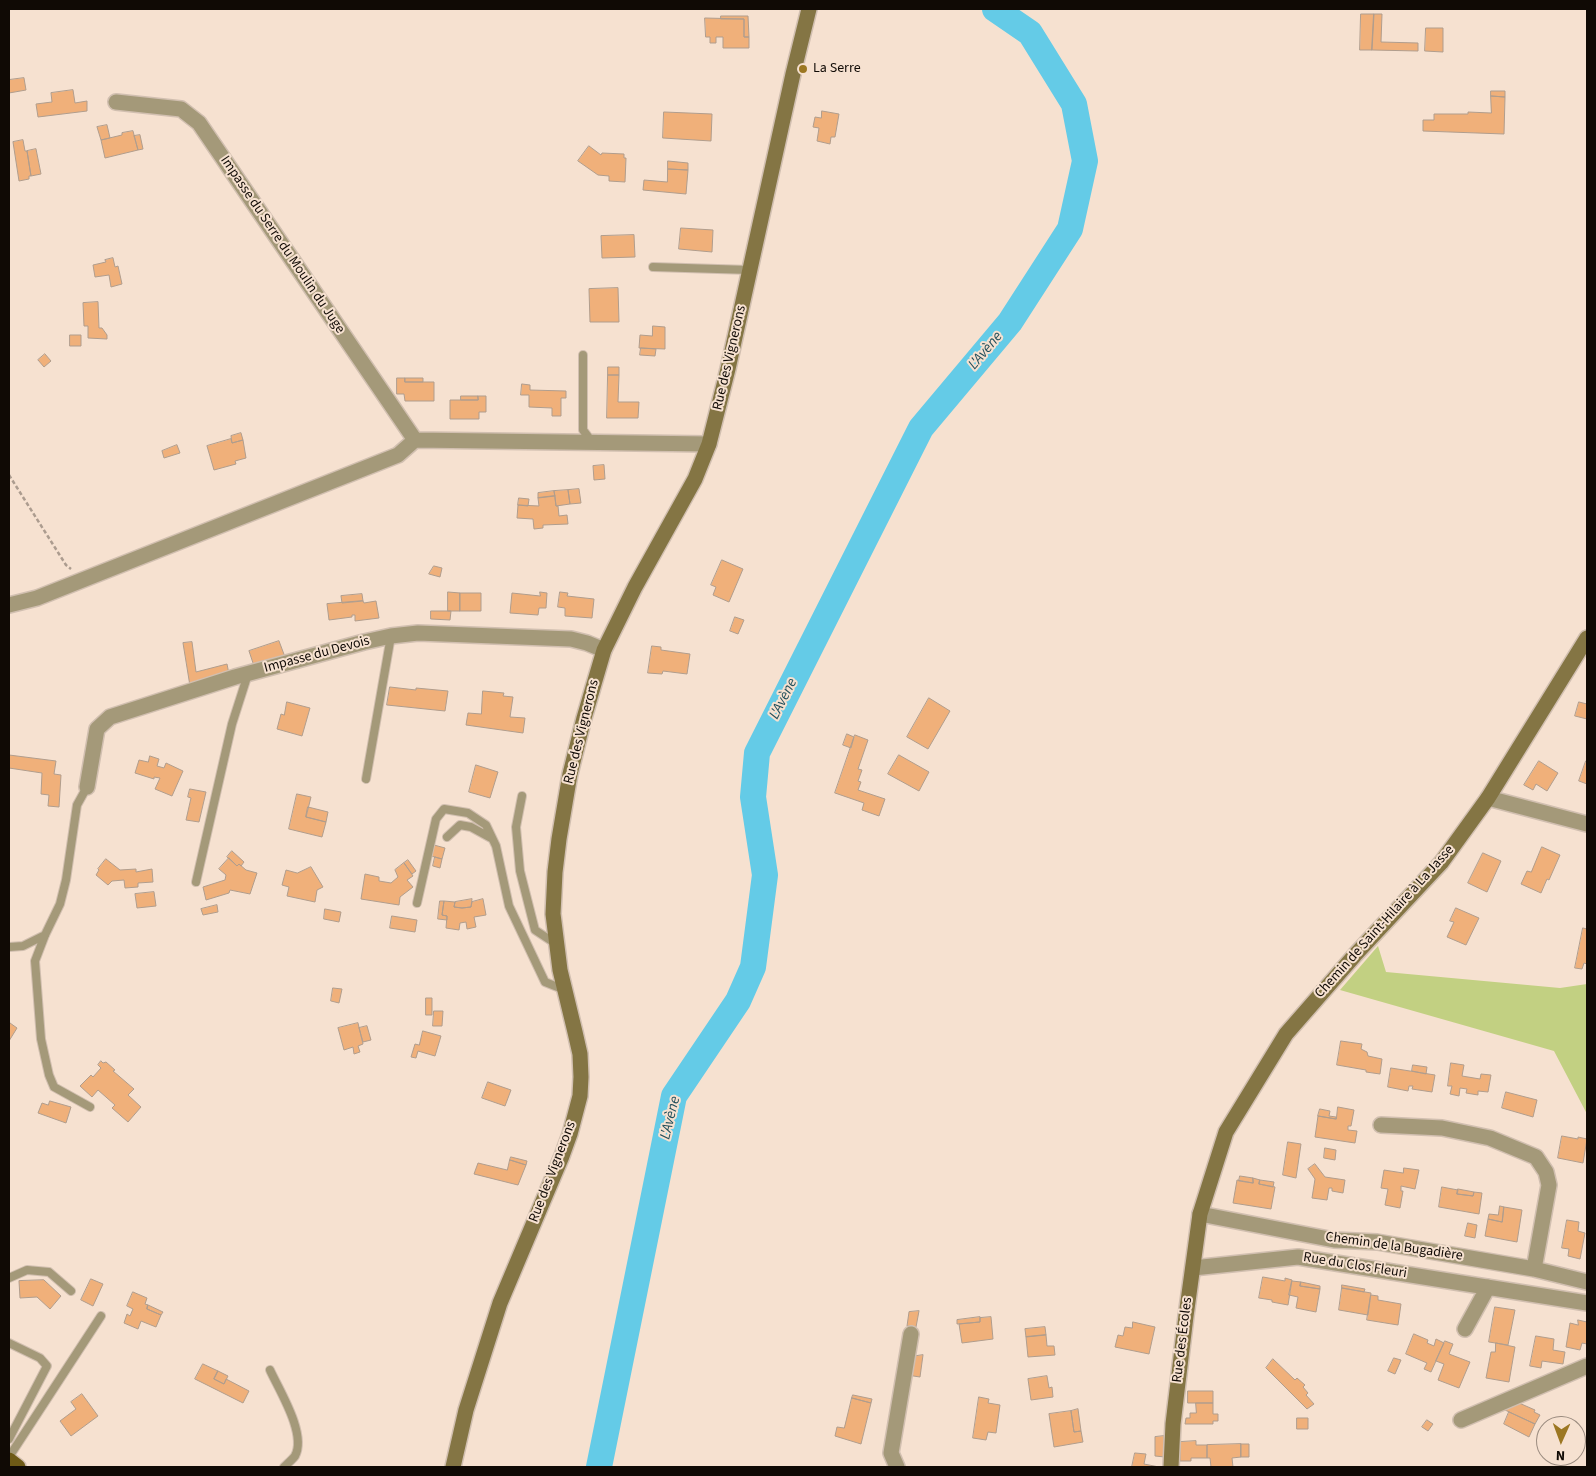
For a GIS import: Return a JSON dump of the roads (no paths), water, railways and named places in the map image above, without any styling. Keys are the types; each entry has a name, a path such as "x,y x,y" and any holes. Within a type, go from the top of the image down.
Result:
{"main road":[{"path":"9,1459 18,1467"}],"street":[{"name":"Rue des Vignerons","path":"453,1467 466,1410 500,1303 562,1156 580,1096 580,1054 560,970 553,914 554,872 570,774 604,650 635,587 695,479 709,444 809,9"},
{"name":"Impasse du Serre du Moulin du Juge","path":"116,102 180,109 199,123 415,440"},
{"path":"9,605 37,598 84,580 398,455 415,440 709,444"},
{"name":"Impasse du Devois","path":"87,787 97,729 110,717 248,674 364,642 418,633 570,640 587,643 604,650"},
{"name":"Chemin de Saint-Hilaire à La Jasse","path":"1200,1214 1226,1132 1286,1034 1355,955 1441,863 1488,798 1587,638"},
{"path":"1488,798 1587,824"},
{"path":"1381,1125 1442,1128 1481,1136 1536,1157 1546,1172 1549,1185 1534,1269"},
{"name":"Rue des Écoles","path":"1170,1467 1173,1424 1200,1214"},
{"name":"Chemin de la Bugadière","path":"1200,1214 1334,1240 1377,1242 1534,1269 1587,1282"},
{"name":"Rue du Clos Fleuri","path":"1192,1268 1298,1257 1587,1303"},
{"path":"1465,1329 1488,1287"},
{"path":"897,1467 891,1453 911,1334"},
{"path":"1461,1420 1587,1366"}],"lane":[{"path":"653,267 750,270"},
{"path":"583,356 583,430 592,442"},
{"path":"366,779 391,636"},
{"path":"196,882 232,724 248,674"},
{"path":"87,787 77,805 66,880 60,904 35,961 41,1039 49,1075 54,1087 90,1107"},
{"path":"522,796 516,827 520,871 535,930 556,944"},
{"path":"416,903 436,819 444,809 468,813 486,825 496,846 509,906 546,982 565,990"},
{"path":"447,837 460,825 491,838"},
{"path":"9,947 23,946 45,935"},
{"path":"9,1278 27,1270 49,1272 71,1291"},
{"path":"9,1459 101,1316"},
{"path":"9,1343 40,1358 47,1366 9,1439"},
{"path":"270,1370 294,1421 298,1440 295,1455 284,1467"}],"waterway":[{"name":"L'Avène","path":"599,1467 674,1096 738,1001 753,967 765,875 753,797 757,753 921,428 1010,322 1070,229 1085,161 1074,104 1030,33 995,9"}],"place":[{"name":"La Serre","path":"803,69"}]}
